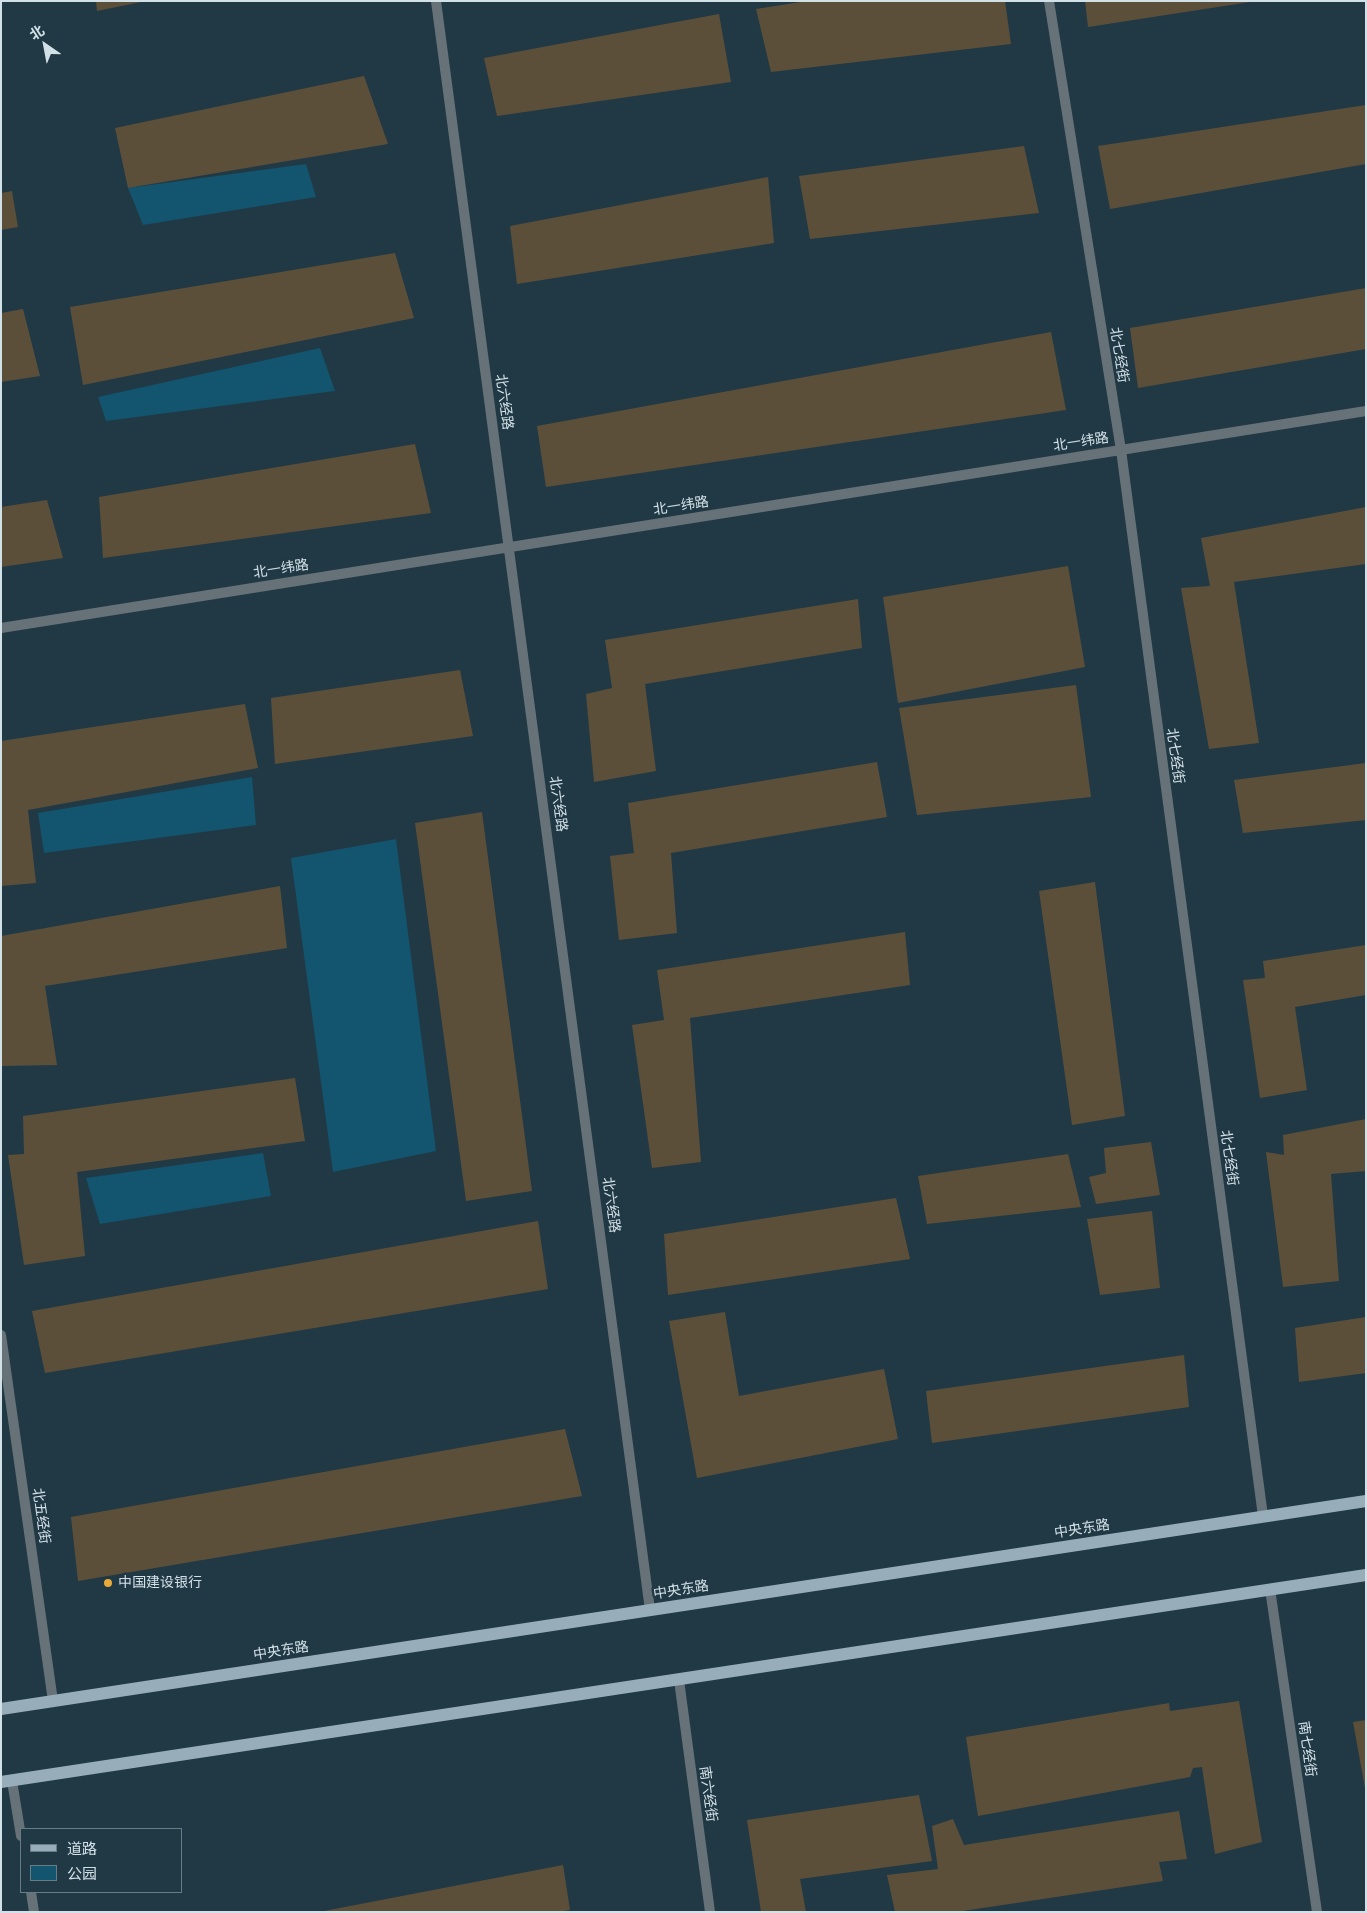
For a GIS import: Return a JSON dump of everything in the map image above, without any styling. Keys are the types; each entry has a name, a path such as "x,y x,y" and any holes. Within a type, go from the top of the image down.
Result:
{"main road":[{"name":"中央东路","path":"1,1709 1366,1501"},
{"path":"7,1782 1366,1575"}],"street":[{"name":"北六经路","path":"436,1 650,1610"},
{"name":"北七经街","path":"1049,1 1120,450 1263,1516"},
{"name":"北一纬路","path":"1,628 1366,411"},
{"name":"北五经街","path":"1,1336 53,1701"},
{"name":"南七经街","path":"1270,1589 1317,1912"},
{"name":"南六经街","path":"679,1680 710,1912"},
{"path":"7,1782 20,1832"},
{"path":"31,1893 34,1912"}],"green space":[{"path":"306,164 316,197 143,225 128,188"},
{"path":"320,348 335,391 106,421 98,397"},
{"path":"252,777 256,825 44,853 38,813"},
{"path":"396,839 436,1151 333,1172 291,858"},
{"path":"263,1153 271,1196 100,1224 86,1178"}],"building":[{"path":"96,1 141,1 141,2 97,11"},
{"path":"807,1 1005,1 1011,44 771,72 756,9"},
{"path":"1085,1 1250,1 1250,2 1088,27"},
{"path":"719,14 731,82 497,116 484,58"},
{"path":"364,76 388,144 128,188 115,128"},
{"path":"1366,105 1366,164 1110,209 1098,146"},
{"path":"1024,146 1039,213 810,239 799,176"},
{"path":"768,177 774,243 517,284 510,226"},
{"path":"12,191 18,227 1,230 1,193"},
{"path":"395,253 414,318 83,385 70,307"},
{"path":"1366,288 1366,349 1138,388 1130,328"},
{"path":"23,309 40,376 1,382 1,313"},
{"path":"1051,332 1066,410 546,487 537,426"},
{"path":"415,444 431,513 103,558 99,497"},
{"path":"47,500 63,558 1,567 1,507"},
{"path":"1366,507 1366,564 1234,582 1259,743 1209,749 1181,588 1210,586 1201,538"},
{"path":"1068,566 1085,667 898,703 883,597"},
{"path":"858,599 862,648 645,684 656,771 594,782 586,694 612,688 605,640"},
{"path":"460,670 473,736 275,764 271,698"},
{"path":"1076,685 1091,797 917,815 899,708"},
{"path":"245,704 258,768 28,810 36,883 1,886 1,741"},
{"path":"877,762 887,817 671,853 677,933 619,940 610,856 634,853 628,803"},
{"path":"1366,763 1366,820 1243,833 1234,780"},
{"path":"482,812 532,1191 466,1201 415,823"},
{"path":"1095,882 1125,1116 1072,1125 1039,891"},
{"path":"280,886 287,948 45,986 57,1065 1,1066 1,936"},
{"path":"905,932 910,985 690,1018 701,1162 652,1168 632,1025 664,1020 657,970"},
{"path":"1366,945 1366,995 1295,1007 1307,1090 1260,1098 1243,980 1265,978 1263,961"},
{"path":"295,1078 305,1141 77,1172 85,1256 24,1265 8,1155 24,1154 23,1116"},
{"path":"1366,1119 1366,1171 1331,1174 1339,1281 1283,1287 1266,1152 1284,1155 1283,1135"},
{"path":"1151,1142 1160,1195 1096,1204 1089,1177 1106,1173 1104,1148"},
{"path":"1068,1154 1081,1207 927,1224 918,1176"},
{"path":"896,1198 910,1259 668,1295 664,1234"},
{"path":"1152,1211 1160,1288 1100,1295 1087,1219"},
{"path":"538,1221 548,1289 45,1373 32,1311"},
{"path":"725,1312 739,1396 884,1369 898,1439 697,1478 669,1321"},
{"path":"1366,1317 1366,1373 1299,1382 1295,1328"},
{"path":"1184,1355 1189,1407 932,1443 926,1391"},
{"path":"565,1429 582,1496 78,1581 71,1517"},
{"path":"1239,1701 1262,1842 1215,1854 1202,1767 1193,1768 1190,1777 978,1816 966,1737 1169,1703 1170,1711"},
{"path":"1366,1720 1366,1787 1365,1788 1353,1722"},
{"path":"919,1795 932,1861 800,1879 806,1912 761,1912 747,1820"},
{"path":"1179,1811 1187,1859 1159,1862 1163,1881 956,1912 895,1912 887,1875 938,1869 932,1826 953,1819 964,1845"},
{"path":"563,1865 570,1910 558,1912 319,1912"}],"place":[{"name":"中国建设银行","path":"108,1583"}]}
